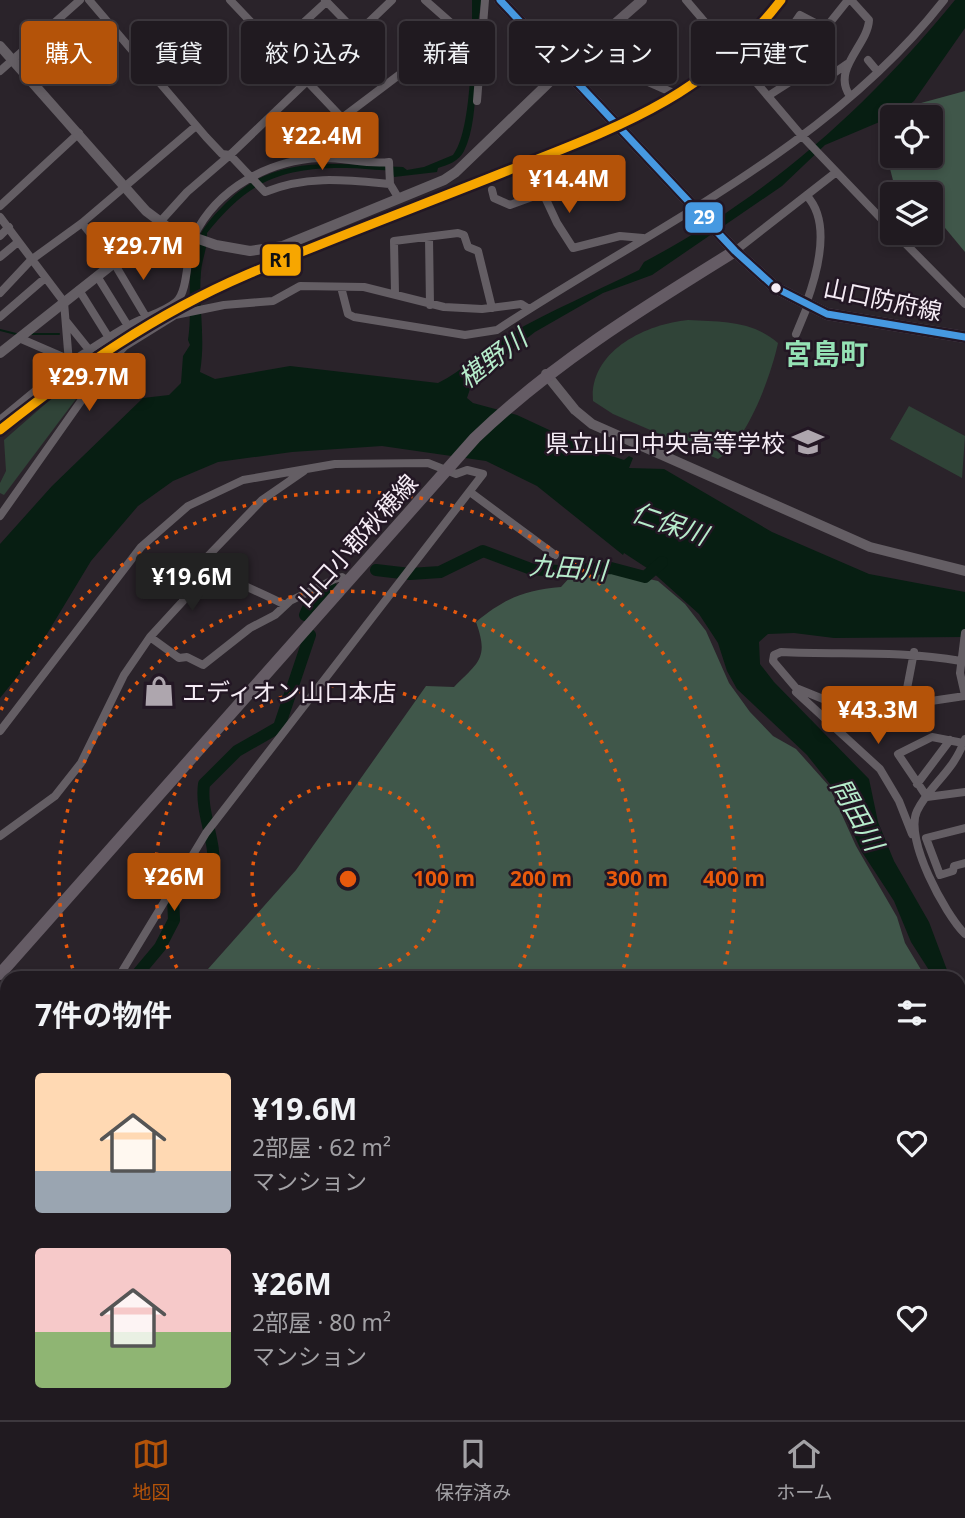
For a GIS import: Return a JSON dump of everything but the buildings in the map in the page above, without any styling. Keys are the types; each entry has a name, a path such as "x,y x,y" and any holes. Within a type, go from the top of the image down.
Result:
{"main road":[{"name":"山口防府線","path":"500,0 519,21"},
{"path":"618,21 642,0"},
{"name":"山口防府線","path":"577,84 730,246 776,288 827,314 965,337"},
{"name":"山口小郡秋穂線","path":"3,971 475,438 546,374 730,246"}],"street":[{"path":"0,71 80,0"},
{"path":"89,0 196,126 222,154 230,155 265,192 302,180 326,178 390,184"},
{"path":"230,0 250,21"},
{"path":"370,21 392,0"},
{"path":"425,0 449,21"},
{"path":"477,101 485,0"},
{"path":"686,0 802,137 880,218"},
{"path":"832,21 849,0 869,20 869,26 847,64 835,72"},
{"path":"341,287 348,314 354,317 466,335 497,330 643,238 696,209 802,137 902,51 944,0"},
{"path":"305,21 325,1 345,21"},
{"path":"793,21 797,13 812,21"},
{"path":"0,46 159,223 216,245 250,251 269,250 399,199 456,172 547,84"},
{"path":"868,60 878,72"},
{"path":"847,64 846,91 850,96"},
{"path":"309,84 345,118 399,76"},
{"path":"0,353 147,237 187,192 230,155 303,84"},
{"path":"653,84 671,92"},
{"path":"768,96 786,84"},
{"path":"0,293 30,260 82,223 196,126"},
{"path":"0,206 79,134"},
{"path":"0,421 69,363 128,326 176,302 182,293 194,237 217,205 251,178 275,165 320,158 389,165 390,184 399,199"},
{"path":"730,246 807,195 834,172"},
{"path":"492,190 494,198 510,205 543,192 556,223 573,248 620,236 643,238"},
{"path":"796,334 818,270 821,250 813,204 807,195"},
{"path":"0,217 44,279 64,302 69,363"},
{"path":"82,223 114,263 146,317"},
{"path":"0,236 9,227"},
{"path":"395,293 394,241 458,233 464,235 468,247 478,251 492,308"},
{"path":"429,237 430,305"},
{"path":"0,257 18,242"},
{"path":"907,245 965,304"},
{"path":"97,276 128,326"},
{"path":"0,317 44,279"},
{"path":"0,516 105,367 125,346 159,323 183,313 272,301 300,286 364,287 395,293 430,305 492,308 521,304 529,309"},
{"path":"79,290 109,338"},
{"path":"176,302 183,313"},
{"path":"66,321 90,351"},
{"path":"19,338 63,357 69,363"},
{"path":"546,374 575,410 592,424 870,547 965,571"},
{"path":"0,731 141,547 188,506 243,480 310,468 413,462 428,463 456,474 467,470 483,474 208,829 122,971"},
{"path":"0,836 44,807 81,763 124,675 149,637 183,601 181,587 262,500 310,468"},
{"path":"470,492 555,555"},
{"path":"203,564 223,578 248,586 285,604"},
{"path":"149,637 179,658 187,657 203,665 264,618 275,615 285,604 335,579 342,577 348,580"},
{"path":"796,688 828,701 882,705 905,699 930,701 965,695 961,659 965,633"},
{"path":"916,836 913,837 899,801 880,769 796,688 773,661 775,655 848,651 914,652 961,659"},
{"path":"905,699 914,652"},
{"path":"927,797 898,754 932,737 964,741 948,773 927,797 914,820 916,836 945,909 965,934"},
{"path":"917,785 950,740"},
{"path":"927,797 965,792"},
{"path":"965,828 926,838 940,875 953,872 954,866 965,863"}],"shaded area":[{"path":"965,91 965,252 943,225 943,182 893,182 890,168 943,168 943,105 918,105"},
{"path":"688,320 747,326 768,335 778,343 764,390 748,424 729,450 718,459 613,414 593,401 594,383 610,354 638,334 655,327"},
{"path":"83,371 94,375 4,495 0,493 0,483 6,471 4,440"},
{"path":"909,406 965,436 962,478 890,439"},
{"path":"609,570 658,581 685,604 706,631 729,683 750,712 773,736 796,749 829,786 856,846 897,917 905,943 922,971 206,971 296,870 426,686 454,687 475,665 482,644 476,622 515,597 536,590 561,587 571,576"}],"water":[{"path":"472,0 482,0 479,21 472,21"},
{"path":"955,0 965,0 965,28 914,101 909,105 880,105 880,122 825,145 782,186 652,275 603,293 535,332 473,380 467,398 473,403 517,415 588,448 624,460 629,456 633,458 629,468 664,469 772,532 869,574 965,592 965,637 834,638 794,633 768,634 759,642 760,664 774,682 869,779 878,822 894,861 929,922 947,971 930,971 911,942 894,901 862,852 830,784 807,755 737,689 727,671 718,643 699,614 650,570 624,553 623,555 537,486 486,461 382,446 292,452 218,462 173,481 138,506 91,561 33,657 0,698 0,544 52,486 143,398 169,395 181,383 183,356 190,345 190,280 193,257 198,239 211,219 243,188 264,176 285,169 330,164 403,167 407,170 424,167 453,155 460,143 469,84 475,84 470,136 464,151 453,162 438,168 437,172 394,177 391,170 303,170 285,174 252,189 222,215 207,233 202,267 200,372 215,379 290,366 438,383 504,337 639,270 644,262 690,236 774,179 850,114"}],"waterway":[{"path":"0,330 16,334"},
{"path":"32,334 59,334"},
{"name":"九田川","path":"376,570 410,574 440,572 483,551 531,569 558,571 611,568 645,577 662,562"},
{"name":"九田川","path":"305,615 308,608 331,587"},
{"name":"九田川","path":"140,971 160,947 174,920 173,897 178,890 213,870 213,849 204,806 204,784 237,751 279,727 310,635"}],"transit line":[{"name":"29","path":"500,0 735,251 776,288 827,314 965,337"},
{"name":"R1","path":"0,430 118,344 212,290 582,141 655,107 689,87 721,63 752,34 781,0"}],"place":[{"name":"県立山口中央高等学校","path":"808,442"},
{"name":"エディオン山口本店","path":"159,691"}],"district":[{"name":"宮島町","path":"826,353"}],"water label":[{"name":"椹野川","path":"492,358"},
{"name":"仁保川","path":"670,523"},
{"name":"問田川","path":"858,814"}]}
